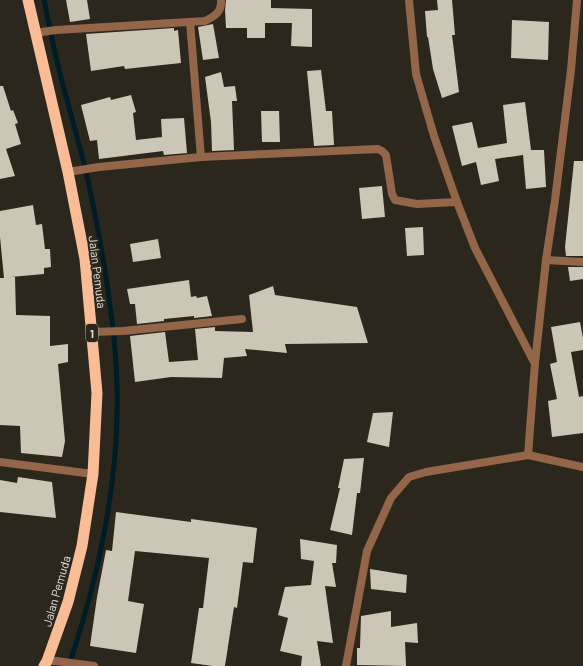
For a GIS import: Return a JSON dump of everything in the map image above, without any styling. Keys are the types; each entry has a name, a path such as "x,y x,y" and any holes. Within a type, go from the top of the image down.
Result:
{"highway":[{"name":"Jalan Pemuda","path":"28,0 38,32 73,171 96,331 97,393 93,474 82,546 68,602 49,663"}],"street":[{"path":"38,32 205,21 217,15 220,10 221,0"},
{"path":"409,0 416,74 434,136 475,248 535,363"},
{"path":"528,455 535,363 546,260 562,147 577,0"},
{"path":"190,22 201,158"},
{"path":"73,171 99,167 201,158 378,149 386,155 392,194 395,200 417,204 457,202"},
{"path":"546,260 583,262"},
{"path":"96,331 123,331 242,319"},
{"path":"346,666 367,551 391,498 409,477 426,472 528,455 583,467"},
{"path":"0,462 93,474"},
{"path":"49,663 94,666"}],"building":[{"path":"66,0 87,0 90,19 70,22"},
{"path":"226,0 271,0 271,8 312,9 312,47 291,46 292,23 265,23 265,38 247,38 247,28 226,28"},
{"path":"437,0 452,0 455,35 452,35 459,92 442,98 433,69 427,37 425,11 438,10"},
{"path":"512,20 549,22 548,60 511,58"},
{"path":"213,24 219,58 203,60 198,27"},
{"path":"174,28 174,31 178,30 181,63 125,69 124,66 91,71 86,34"},
{"path":"321,70 326,111 332,111 334,145 314,146 307,71"},
{"path":"221,72 224,87 235,86 237,101 232,101 234,150 212,151 211,122 205,77"},
{"path":"0,86 3,86 11,111 13,110 18,123 15,124 21,144 6,149 15,176 0,179"},
{"path":"131,95 136,112 133,113 136,140 162,137 161,119 184,118 187,153 164,155 163,151 99,159 97,140 90,141 81,105 110,97 111,100"},
{"path":"525,102 531,150 544,150 546,187 526,189 523,155 495,159 499,181 481,185 476,162 462,166 452,126 472,122 478,148 507,143 503,105"},
{"path":"261,111 279,111 280,142 262,142"},
{"path":"574,161 583,161 583,256 566,256 565,247"},
{"path":"382,186 385,217 362,219 359,188"},
{"path":"33,205 36,225 42,224 45,249 50,249 51,267 44,268 44,274 11,277 15,277 16,315 50,316 50,346 68,344 68,362 58,364 65,441 62,457 21,453 20,426 0,425 0,278 4,278 0,237 0,211"},
{"path":"423,227 424,255 407,256 405,228"},
{"path":"158,239 161,258 133,262 130,244"},
{"path":"568,267 583,267 583,279 570,281"},
{"path":"189,280 191,297 196,296 197,298 207,296 212,316 164,319 164,321 137,324 135,304 130,304 127,289"},
{"path":"273,286 275,295 357,307 368,343 285,344 287,353 245,349 247,356 224,358 222,378 171,377 135,382 130,336 165,332 169,362 198,360 195,329 215,327 215,331 253,332 249,295"},
{"path":"580,322 583,338 583,350 571,352 579,397 583,396 583,433 552,437 548,401 557,399 550,364 557,362 551,327"},
{"path":"393,412 389,447 367,442 373,413"},
{"path":"364,458 360,493 357,493 352,535 330,530 340,488 338,488 344,459"},
{"path":"18,477 52,482 56,518 0,512 0,480 17,483"},
{"path":"116,512 191,522 191,519 257,528 253,563 243,562 237,608 234,607 225,666 191,663 199,608 203,608 209,558 135,551 128,601 144,604 136,653 90,646 106,550 112,551"},
{"path":"300,539 337,545 336,563 332,563 336,587 325,586 333,643 317,641 321,666 301,666 302,656 280,651 288,618 278,615 285,587 311,585 314,561 301,559"},
{"path":"370,569 407,575 406,593 371,589"},
{"path":"391,611 391,627 417,623 418,643 405,642 406,666 357,665 357,648 360,648 361,616"}],"waterway":[{"path":"44,0 58,67 87,177 99,238 111,311 117,384 115,454 106,524 91,592 71,659 68,663"}]}
